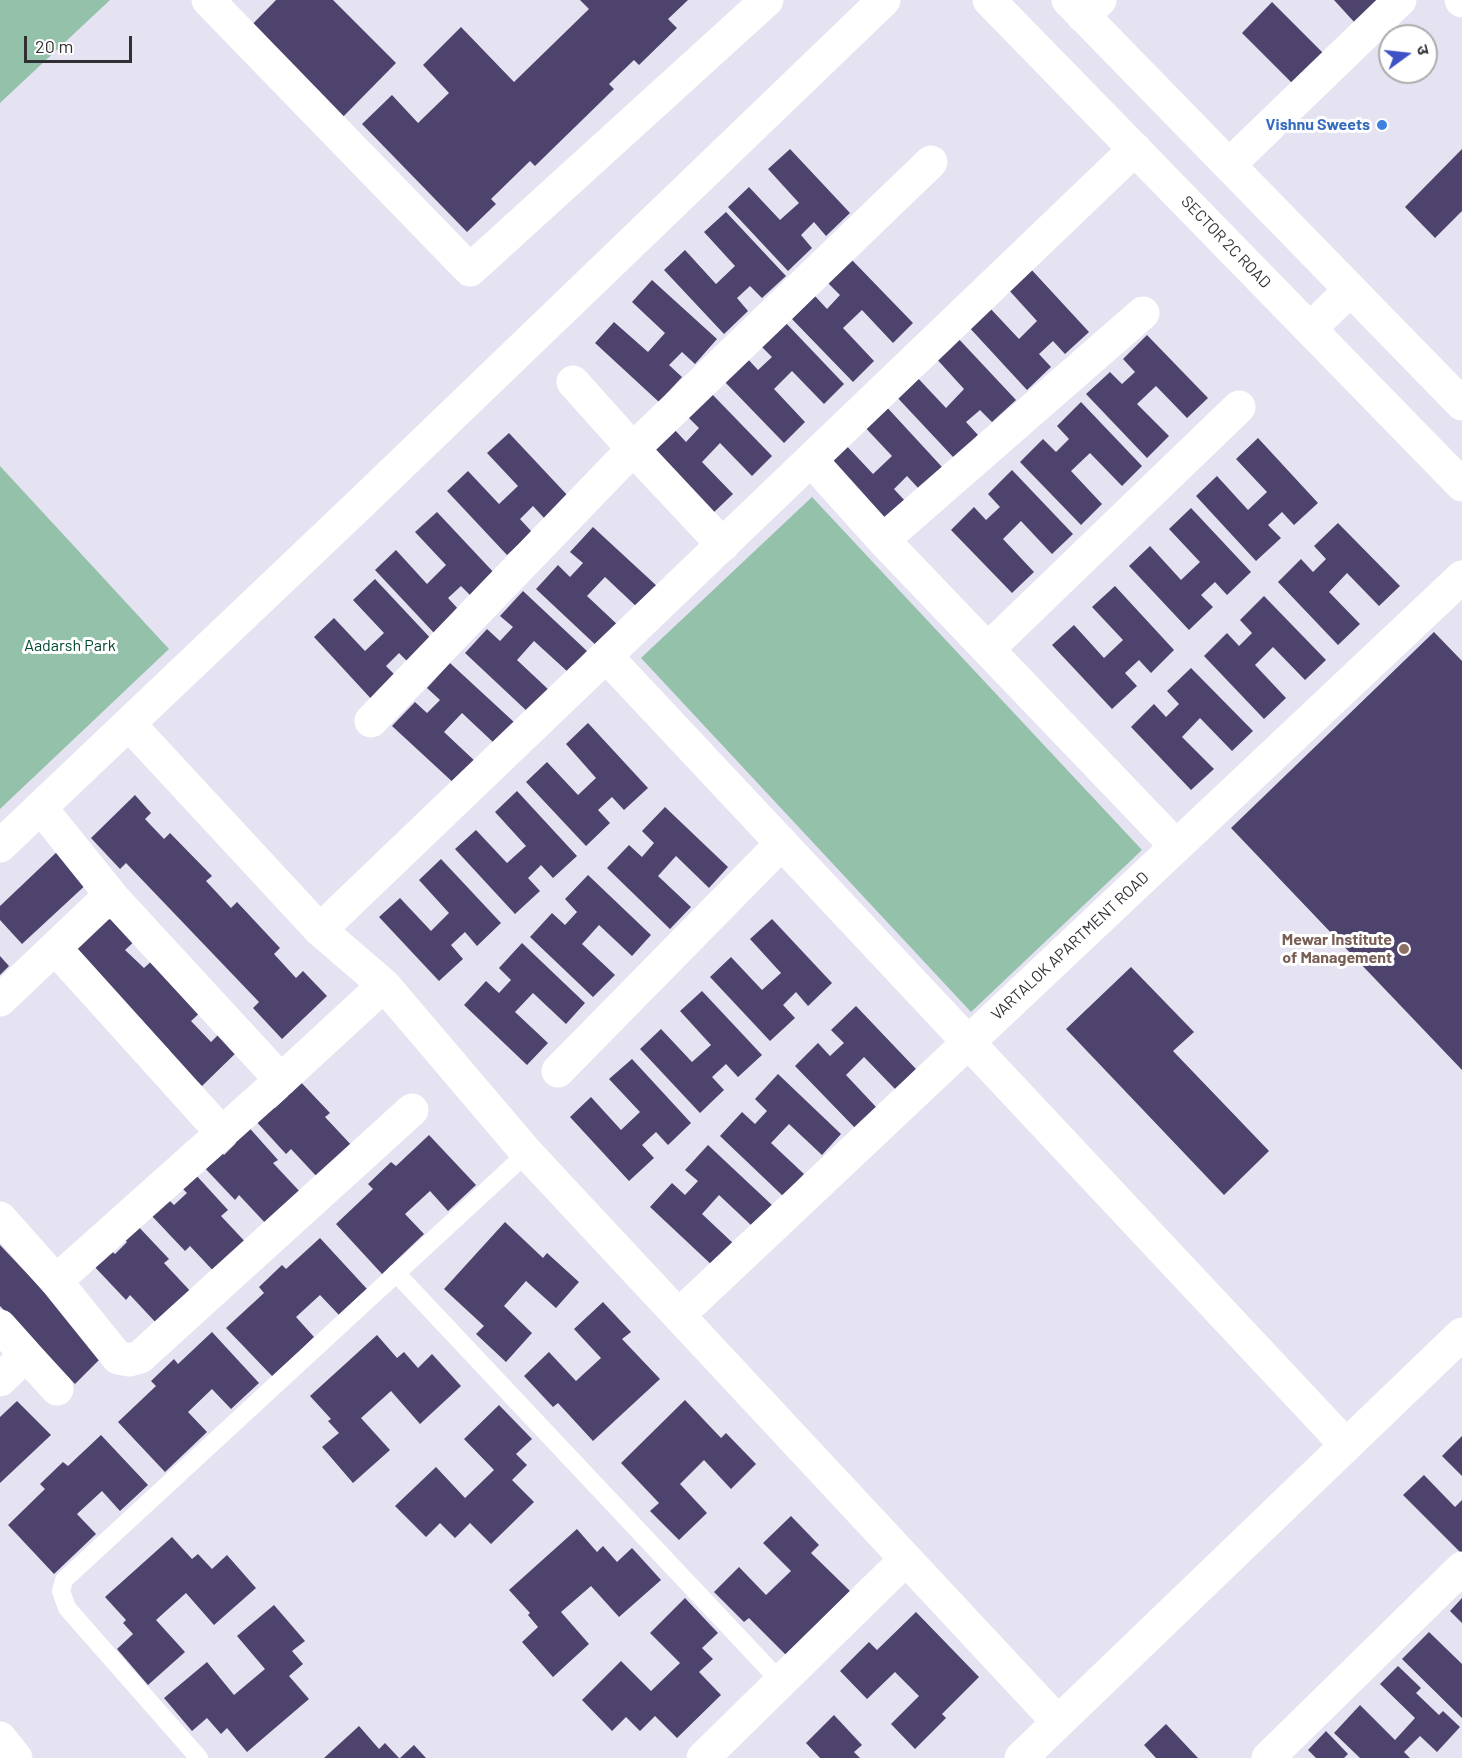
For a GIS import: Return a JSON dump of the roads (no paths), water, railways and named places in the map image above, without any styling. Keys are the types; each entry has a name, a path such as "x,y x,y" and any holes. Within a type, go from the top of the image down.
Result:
{"street":[{"path":"208,0 470,270 766,0"},
{"path":"0,846 884,0"},
{"name":"SECTOR 2C ROAD","path":"989,0 1462,485"},
{"path":"1229,165 1400,0"},
{"path":"1084,5 1229,165 1462,404"},
{"path":"320,930 1135,150"},
{"path":"371,721 633,449 931,162"},
{"path":"1310,328 1350,290"},
{"path":"883,540 1143,313"},
{"path":"573,382 723,545"},
{"path":"989,648 1239,407"},
{"path":"811,460 883,540 989,648 1176,846"},
{"name":"VARTALOK APARTMENT ROAD","path":"679,1315 1462,577"},
{"path":"606,656 1346,1445"},
{"path":"129,724 320,930 384,985 527,1153 1058,1722"},
{"path":"40,808 114,900 281,1080"},
{"path":"558,1071 782,843"},
{"path":"0,1000 100,905 114,900"},
{"path":"55,948 222,1133"},
{"path":"56,1281 384,985"},
{"path":"0,1218 56,1281 117,1358 129,1360 140,1357 412,1110"},
{"path":"0,1326 57,1389"},
{"path":"1021,1758 1462,1334"},
{"path":"0,1380 26,1355"},
{"path":"703,1758 906,1559"},
{"path":"1268,1758 1462,1568"},
{"path":"0,1738 16,1758"}],"lane":[{"path":"199,1758 67,1608 61,1591 64,1580 527,1153"},
{"path":"396,1272 781,1682"}],"place":[{"name":"Vishnu Sweets","path":"1382,125"},
{"name":"Mewar Institute of Management","path":"1404,949"}],"park label":[{"name":"Aadarsh Park","path":"70,646"}]}
